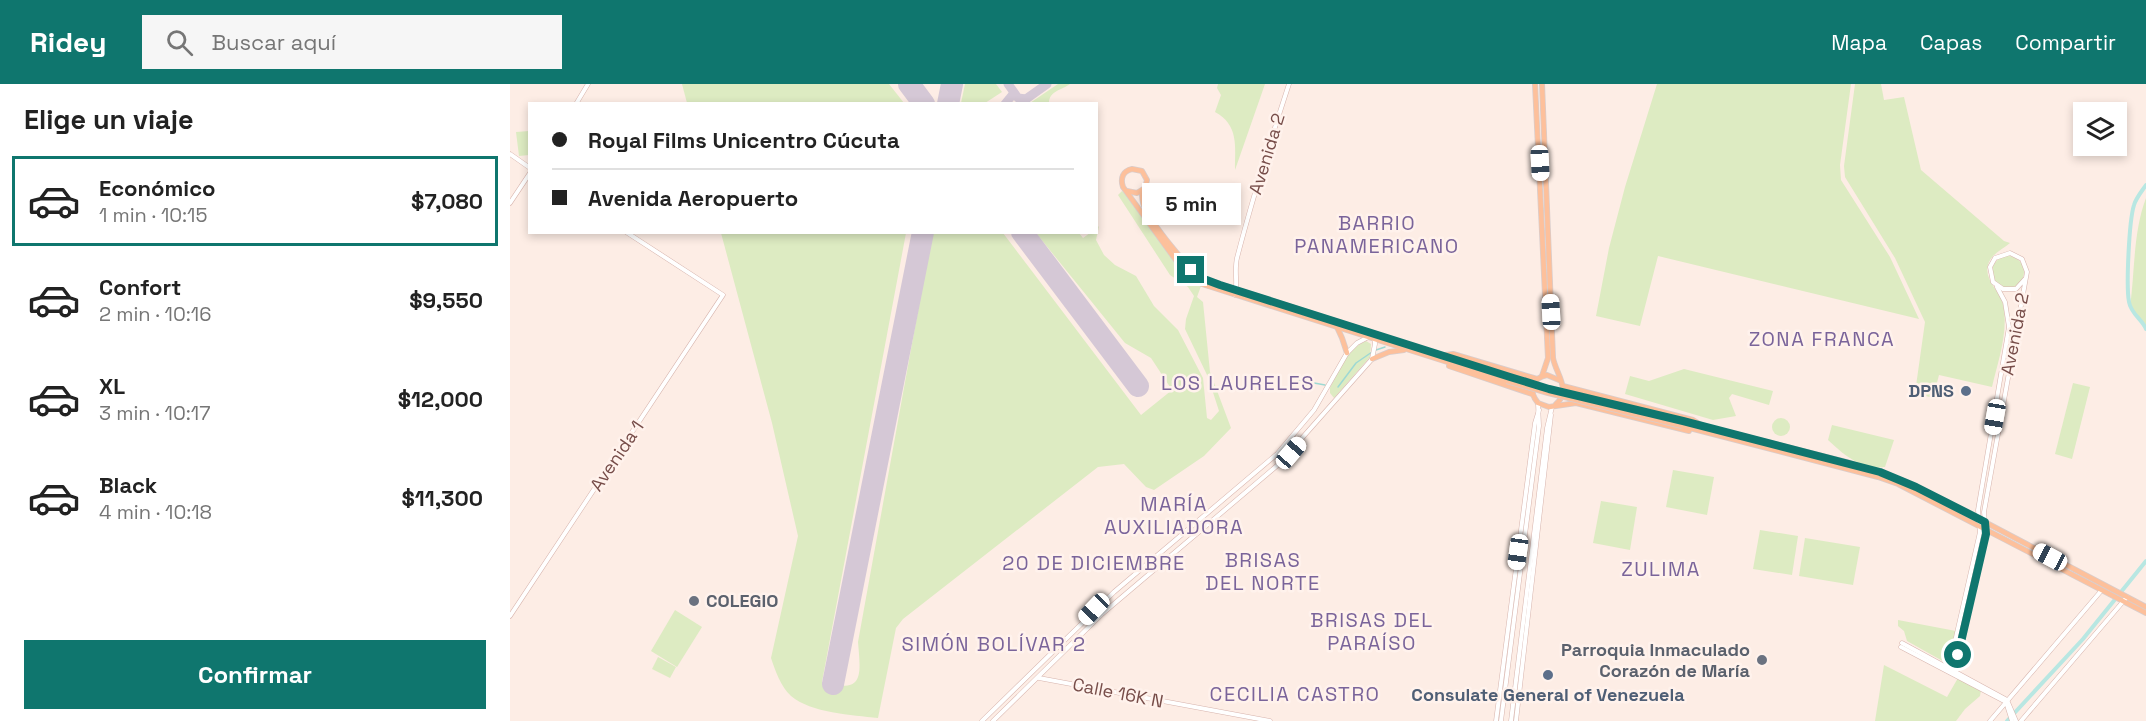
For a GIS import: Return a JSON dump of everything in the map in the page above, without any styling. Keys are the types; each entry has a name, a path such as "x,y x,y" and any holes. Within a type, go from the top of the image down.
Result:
{"main road":[{"path":"1535,84 1548,358 1542,376"},
{"path":"1542,84 1553,358 1562,383 1563,396 1553,407"},
{"path":"1127,191 1134,194 1142,191 1146,186 1147,178 1142,171 1135,168 1127,171 1122,177 1122,185 1188,275 1202,284 1236,292 1407,350 1440,358 1450,366 1532,394"},
{"path":"1142,191 1144,206 1187,266 1204,279 1337,327 1548,393 1682,423 1898,484 2146,613"},
{"path":"1337,327 1347,353"},
{"path":"1373,357 1407,350"},
{"path":"1440,358 1453,354 1537,379"},
{"path":"1703,429 1693,420 1562,383 1552,375 1537,379 1532,389 1538,406 1576,404 1674,428 1703,429 1880,472 1978,518 2146,607"}],"street":[{"path":"577,102 588,84"},
{"name":"Avenida 2","path":"1236,292 1236,259 1289,84"},
{"path":"510,154 528,167"},
{"path":"510,203 528,177"},
{"name":"Avenida 1","path":"510,616 723,295 629,234"},
{"path":"2005,254 2014,254 2022,259 2026,267 2025,279 2022,285 2009,290 1997,286 1991,278 1990,267 1995,258 2005,254"},
{"name":"Avenida 2","path":"1952,669 1986,529 1984,512 2025,279"},
{"name":"Avenida 2","path":"1952,669 1980,532 1978,518 2009,327 2005,302 1997,286"},
{"path":"982,721 1094,609 1277,454 1314,410 1347,353 1357,343 1368,337"},
{"path":"993,721 1102,614 1279,464 1373,357 1375,339"},
{"path":"1499,720 1503,704 1520,537 1538,406"},
{"path":"1499,720 1499,697 1524,544 1539,426 1538,406"},
{"path":"1513,720 1547,428 1553,407"},
{"path":"1520,537 1524,544"},
{"path":"1513,720 1513,704 1535,543"},
{"path":"1990,721 2102,591"},
{"path":"2022,721 2126,596"},
{"path":"1094,609 1098,614 1102,614"},
{"path":"1084,620 1090,620 1092,624"},
{"path":"2007,702 1902,645 1952,669 2007,702 2014,721"},
{"name":"Calle 16K N","path":"1038,678 1270,721"},
{"path":"1499,697 1508,708 1513,704"},
{"path":"1499,720 1507,714 1513,720"}],"green space":[{"path":"682,84 889,84 903,102 687,102"},
{"path":"965,84 996,84 1002,92 987,102 961,102"},
{"path":"1058,84 1070,84 1054,93 1049,102 1031,102"},
{"path":"1218,84 1265,84 1235,170 1235,145 1232,130 1223,117 1215,112 1221,95 1217,88"},
{"path":"1657,84 1851,84 1840,165 1841,180 1890,257 1919,319 1658,256 1640,326 1596,316 1609,248 1625,187"},
{"path":"1855,84 1881,84 1884,100 1904,97 1921,170 2004,241 2010,243 1993,256 1987,268 1989,279 2003,304 2005,325 1992,387 1939,375 1933,398 1915,393 1925,322 1895,258 1845,177 1844,166"},
{"path":"528,131 528,155 519,156 516,132"},
{"path":"1122,191 1134,201 1182,273 1201,286 1197,297 1203,302 1210,372 1231,428 1204,456 1154,490 1146,487 1124,464 1098,467 903,619 896,628 878,718 820,710 799,702 784,688 771,658 798,536 772,423 721,234 906,234 822,682 846,686 857,680 859,673 858,642 932,234 1004,234 1141,415 1172,390 1151,358 1125,343 1037,234 1080,234 1083,238 1089,234 1097,234 1096,240 1104,255 1115,265 1136,276 1154,306 1178,330 1203,378 1207,418 1211,420 1219,411 1208,377 1185,329 1194,296 1188,287 1170,275 1118,195"},
{"path":"2146,198 2146,329 2130,307 2139,224"},
{"path":"2008,256 2020,260 2024,272 2020,284 2008,288 1996,284 1992,272 1996,260"},
{"path":"1366,341 1371,344 1370,357 1334,398 1330,393 1330,388 1340,367 1353,349"},
{"path":"1684,369 1773,391 1769,405 1732,394 1729,398 1736,416 1713,420 1625,394 1630,376 1649,381"},
{"path":"2073,383 2090,387 2072,459 2055,454"},
{"path":"1781,418 1787,421 1790,427 1787,433 1781,436 1775,433 1772,427 1775,421"},
{"path":"1832,425 1894,440 1885,467 1861,464 1840,451 1828,440"},
{"path":"1673,470 1714,477 1707,515 1666,507"},
{"path":"1601,501 1637,507 1630,550 1593,543"},
{"path":"1760,530 1798,536 1792,575 1753,569"},
{"path":"1805,538 1860,547 1853,585 1799,576"},
{"path":"675,610 702,627 677,667 651,651"},
{"path":"1898,620 1956,631 1948,664 1907,641 1904,631 1898,626"},
{"path":"658,657 676,667 670,678 652,669"},
{"path":"1884,665 1947,697 1958,678 1981,690 1980,696 1965,709 1956,721 1875,721"}],"waterway":[{"path":"2146,185 2136,200 2132,213 2128,282 2130,306 2146,329"},
{"path":"1376,350 1385,347"},
{"path":"1338,387 1356,363 1372,352"},
{"path":"1298,380 1325,385"},
{"path":"2007,721 2083,639 2146,561"}],"taxiway":[{"path":"1008,84 1018,98 1026,99"},
{"path":"1024,102 1047,84"},
{"path":"1007,102 1014,93"}],"runway":[{"path":"909,84 922,102"},
{"path":"948,102 952,84"},
{"path":"833,684 923,234"},
{"path":"1024,234 1138,386"}],"place":[{"name":"DPNS","path":"1966,391"},
{"name":"COLEGIO","path":"694,601"},
{"name":"Parroquia Inmaculado Corazón de María","path":"1762,660"},
{"name":"Consulate General of Venezuela","path":"1548,675"}],"district":[{"name":"BARRIO PANAMERICANO","path":"1377,234"},
{"name":"ZONA FRANCA","path":"1822,339"},
{"name":"LOS LAURELES","path":"1238,383"},
{"name":"MARÍA AUXILIADORA","path":"1174,516"},
{"name":"20 DE DICIEMBRE","path":"1094,563"},
{"name":"ZULIMA","path":"1661,569"},
{"name":"BRISAS DEL NORTE","path":"1263,572"},
{"name":"BRISAS DEL PARAÍSO","path":"1372,632"},
{"name":"SIMÓN BOLÍVAR 2","path":"994,644"},
{"name":"CECILIA CASTRO","path":"1295,694"}],"route":[{"path":"1191,270 1204,279 1220,285 1549,389 1880,472 1945,501 1985,522 1986,534 1958,655"}]}
